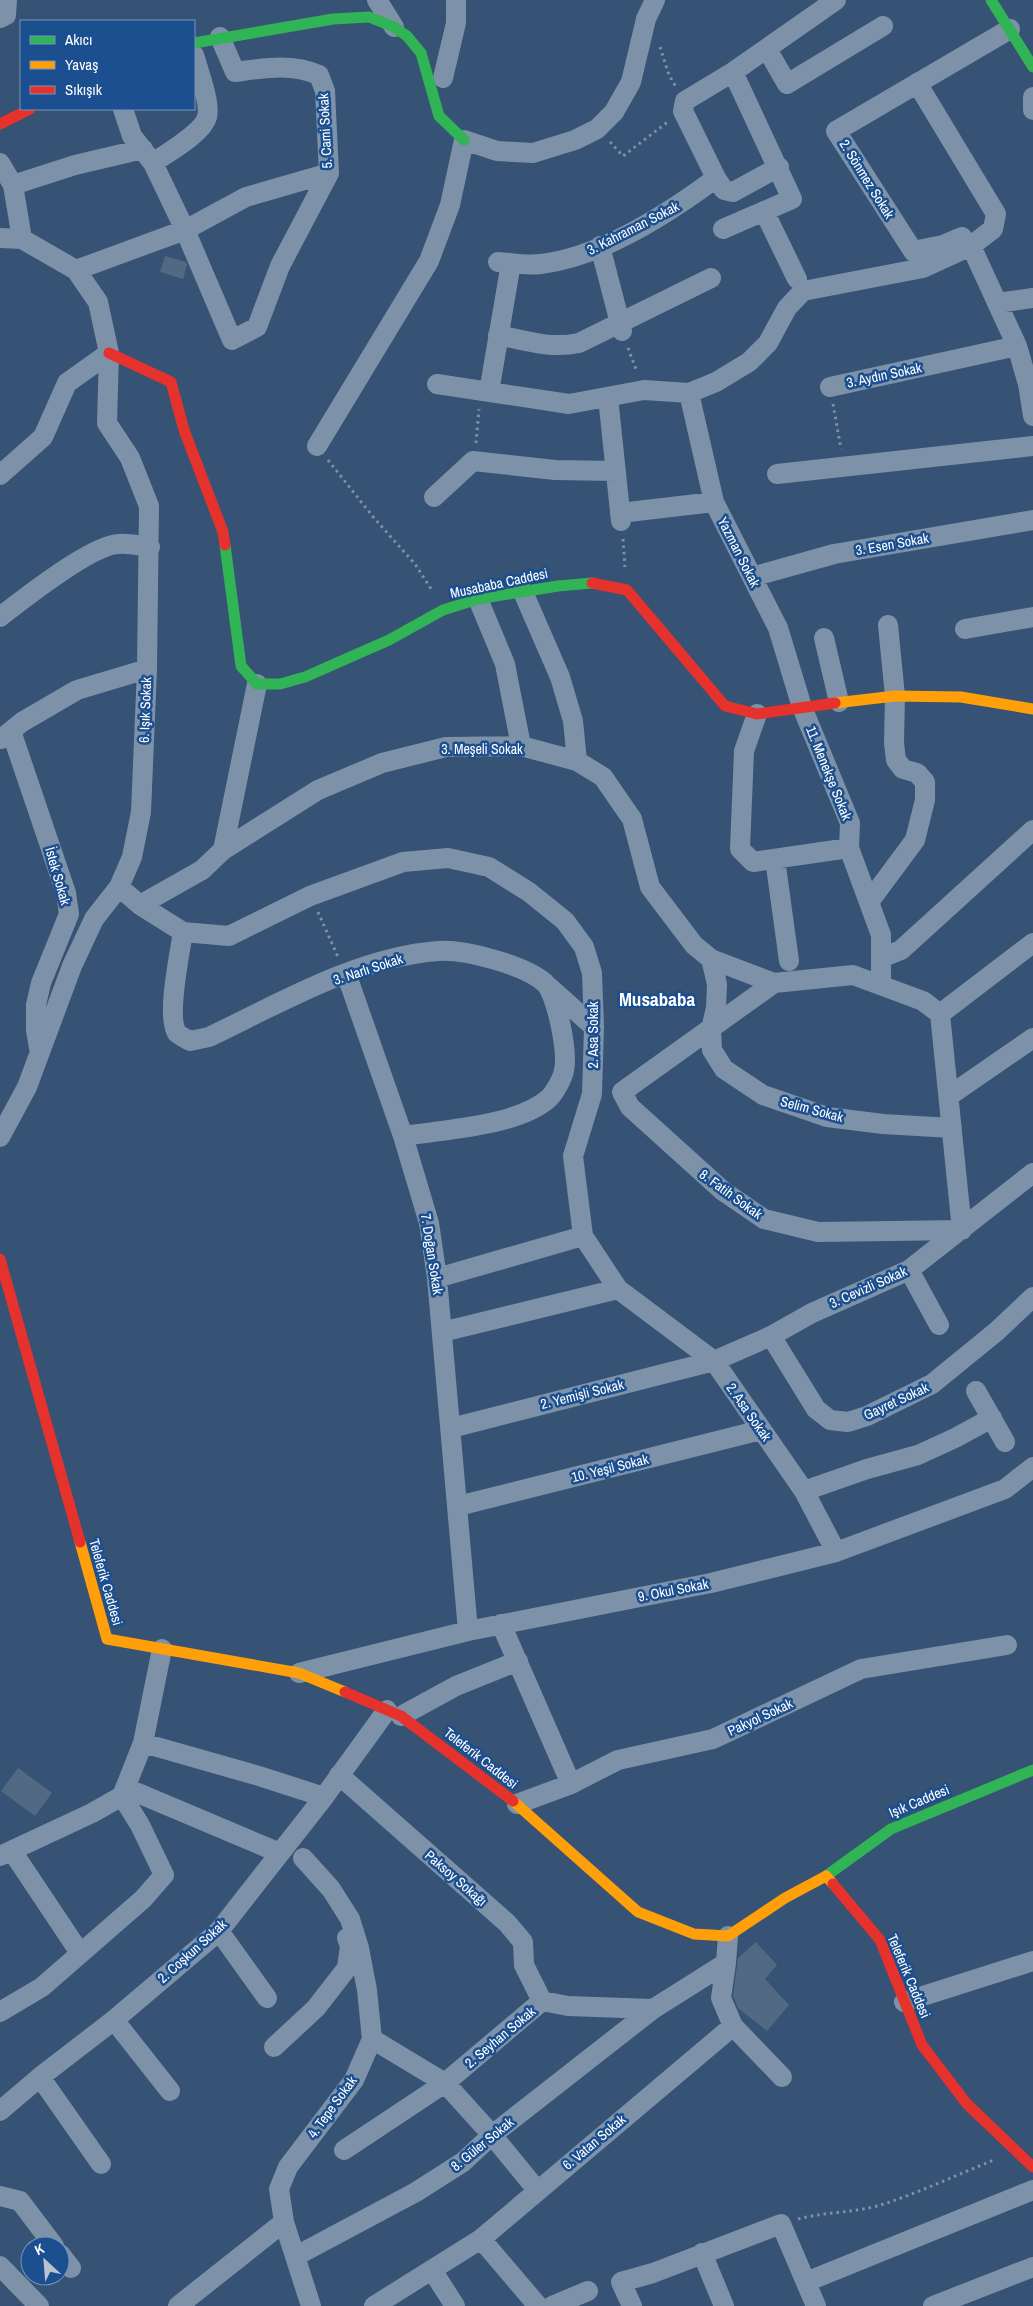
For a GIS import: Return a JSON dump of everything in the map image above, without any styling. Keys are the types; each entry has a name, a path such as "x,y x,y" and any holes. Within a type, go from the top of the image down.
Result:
{"main road":[{"path":"991,0 1030,54"},
{"path":"195,43 333,19 369,18 394,28 407,36 420,53 439,116 464,140"},
{"path":"0,124 28,110"},
{"path":"109,353 171,382 184,430 223,532 241,666 257,684"},
{"name":"Musababa Caddesi","path":"257,684 280,684 306,677 389,640 444,610 478,599 595,583 627,590"},
{"path":"627,590 725,706 757,714 895,696 961,697 1033,710"},
{"name":"Teleferik Caddesi","path":"0,1259 107,1639 299,1673 394,1713 516,1804 638,1912 694,1934 728,1936"},
{"name":"Işık Caddesi","path":"826,1876 891,1829 1033,1770"},
{"path":"728,1936 785,1898 826,1876"},
{"name":"Teleferik Caddesi","path":"826,1876 880,1940 922,2045 967,2104 1033,2167"}],"street":[{"path":"377,0 394,28"},
{"path":"442,78 456,23 456,0"},
{"path":"316,446 429,261 450,205 464,140 497,151 533,153 574,140 597,129 614,112 631,82 646,19 656,0"},
{"path":"779,167 733,192 724,190 716,178 684,106 836,0"},
{"path":"767,49 787,84 883,26"},
{"name":"2. Sönmez Sokak","path":"993,228 976,231 943,245 913,251 836,131 1010,28"},
{"name":"5. Cami Sokak","path":"185,230 232,340 257,327 280,266 329,173 325,91 319,75 304,68 271,67 235,72 220,37"},
{"path":"13,185 75,165 148,156 199,130 208,117 206,95 195,58"},
{"path":"723,229 792,199 779,167 733,72"},
{"path":"437,384 569,404 644,390 689,393 716,382 749,362 768,343 787,308 803,291 923,268 970,246 993,228 996,214 917,83"},
{"path":"1033,98 1033,110"},
{"path":"123,110 132,136 148,156 185,230"},
{"path":"0,164 13,185 22,238"},
{"path":"0,238 22,238 76,270 185,230 246,197 329,173"},
{"name":"3. Kahraman Sokak","path":"498,335 504,263 539,264 574,257 677,207 716,178"},
{"path":"764,211 797,279"},
{"path":"600,246 620,327"},
{"path":"970,246 1017,346 1030,384 1033,416"},
{"name":"6. Işık Sokak","path":"0,1138 27,1088 72,966 94,919 119,886 132,857 141,812 150,547 149,506 130,458 107,423 109,353 98,302 76,270"},
{"path":"485,392 498,335 541,345 562,347 579,343 620,327 711,278"},
{"path":"997,303 1033,298"},
{"name":"3. Aydın Sokak","path":"830,387 1017,346"},
{"path":"0,475 43,437 67,383 109,353"},
{"name":"Yazman Sokak","path":"689,393 714,502 778,628 802,707"},
{"path":"608,397 621,517 714,502"},
{"path":"777,474 1033,446"},
{"path":"434,497 473,461 556,470 616,472"},
{"name":"3. Esen Sokak","path":"752,577 834,554 1033,520"},
{"path":"0,617 35,590 89,555 117,544 150,547"},
{"path":"523,592 560,677 573,721 577,761"},
{"path":"478,599 505,664 521,746"},
{"path":"966,629 1033,617"},
{"path":"869,902 915,840 925,800 925,782 917,773 903,769 896,760 894,743 895,696 888,625"},
{"path":"824,638 839,702"},
{"path":"5,735 22,722 77,690 146,669"},
{"path":"223,850 257,684"},
{"name":"11. Menekşe Sokak","path":"802,707 850,823 849,848 881,935 881,985"},
{"path":"757,714 744,751 740,849 753,862 849,848"},
{"name":"İstek Sokak","path":"5,735 66,893 69,914 41,983 36,1005 36,1030 40,1051"},
{"name":"3. Meşeli Sokak","path":"140,905 202,870 223,850 318,790 382,763 446,746 521,746 577,761 603,777 632,819 650,887 694,944 711,959"},
{"path":"881,958 901,950 1033,830"},
{"name":"2. Asa Sokak","path":"119,886 140,905 183,932 229,936 310,896 403,862 448,858 489,867 529,892 565,921 584,947 592,972 594,1027 592,1094 573,1156 584,1236 618,1289 714,1361 804,1491 836,1552"},
{"path":"775,859 789,961"},
{"name":"3. Narlı Sokak","path":"183,932 174,993 173,1020 178,1034 190,1041 209,1037 346,973 393,958 439,951 475,954 518,968 546,984 594,1027"},
{"path":"940,1014 1033,943"},
{"path":"711,959 774,983 853,975 923,1001 940,1014 962,1230"},
{"name":"Selim Sokak","path":"711,959 716,984 716,1008 711,1029 712,1050 724,1069 763,1096 827,1117 883,1124 952,1128"},
{"name":"7. Doğan Sokak","path":"346,973 403,1136 429,1223 437,1278 468,1631"},
{"path":"711,1029 774,983"},
{"path":"403,1136 479,1125 530,1112 550,1098 564,1070 564,1040 556,1007 546,984"},
{"name":"8. Fatih Sokak","path":"711,1029 675,1052 622,1092 630,1108 723,1191 764,1219 818,1232 962,1230"},
{"path":"949,1096 1033,1038"},
{"name":"3. Cevizli Sokak","path":"714,1361 771,1336 812,1313 909,1270 1033,1172"},
{"path":"437,1278 584,1236"},
{"path":"909,1270 939,1324"},
{"path":"442,1332 618,1289"},
{"name":"Gayret Sokak","path":"771,1336 816,1409 830,1420 848,1422 866,1416 932,1384 997,1331 1033,1297"},
{"name":"2. Yemişli Sokak","path":"451,1428 714,1361"},
{"path":"976,1391 1004,1442"},
{"path":"804,1491 867,1469 918,1455 992,1418"},
{"name":"10. Yeşil Sokak","path":"458,1506 761,1430"},
{"name":"9. Okul Sokak","path":"299,1673 468,1631 711,1583 836,1552 1005,1489 1033,1467"},
{"path":"501,1624 571,1784"},
{"name":"Pakyol Sokak","path":"516,1804 571,1784 618,1760 713,1738 861,1669 1007,1645"},
{"path":"80,1953 6,1853 92,1813 124,1792 143,1743 162,1649"},
{"path":"394,1713 518,1660"},
{"name":"2. Coşkun Sokak","path":"0,2111 40,2077 114,2020 219,1931 324,1797 339,1775 394,1713"},
{"path":"143,1743 259,1776 324,1797"},
{"name":"Paksoy Sokağı","path":"339,1775 507,1922 523,1942 524,1965 542,2001"},
{"path":"124,1792 284,1849 303,1858 343,1925 350,1946 347,1968 316,2008 274,2047"},
{"path":"0,2012 42,1987 143,1898 164,1875 124,1792"},
{"name":"4. Tepe Sokak","path":"303,1858 331,1889 350,1919 359,1948 367,1990 372,2039 354,2080 288,2167 279,2189 284,2222 311,2306"},
{"path":"219,1931 267,1998"},
{"path":"728,1936 721,1998 733,2026 782,2077"},
{"path":"904,2002 1033,1961"},
{"path":"653,2009 726,1963"},
{"name":"2. Seyhan Sokak","path":"344,2150 445,2083 542,2001 568,2006 653,2009"},
{"name":"8. Güler Sokak","path":"296,2256 416,2192 463,2162 492,2135 653,2009"},
{"path":"114,2020 170,2091"},
{"name":"6. Vatan Sokak","path":"381,2305 481,2239 733,2026"},
{"path":"372,2039 445,2083 492,2135 537,2190"},
{"path":"40,2077 101,2164"},
{"path":"806,2282 1033,2190"},
{"path":"0,2196 20,2201 46,2236"},
{"path":"178,2306 284,2222"},
{"path":"632,2306 621,2282 654,2273 781,2224 816,2306"},
{"path":"481,2239 538,2306"},
{"path":"702,2253 724,2306"},
{"path":"0,2266 39,2306"},
{"path":"932,2306 1033,2267"},
{"path":"432,2270 455,2306"},
{"path":"552,2306 588,2292"}],"path":[{"path":"597,129 623,156 684,106 668,75 658,39"},
{"path":"620,327 644,390"},
{"name":"3. Aydın Sokak","path":"830,387 844,467"},
{"path":"473,461 485,392"},
{"path":"316,446 374,518 415,564 444,610"},
{"path":"621,517 627,590"},
{"path":"310,896 346,973"},
{"path":"817,2214 842,2213 878,2206 1016,2151"}],"building":[{"path":"165,256 186,262 187,265 183,279 160,272"},
{"path":"18,1768 52,1793 35,1816 1,1791"},
{"path":"756,1942 777,1965 765,1979 789,2005 767,2031 738,2008 733,1996 738,1958"}],"traffic: fast":[{"path":"991,0 1033,67"},
{"path":"195,43 333,19 369,17 394,27 407,36 421,53 439,116 464,140"},
{"path":"225,545 241,666 257,684 280,684 305,677 389,640 443,610 478,599 558,586 592,583"},
{"path":"826,1876 891,1829 1033,1770"}],"traffic: slow":[{"path":"835,703 895,696 961,697 1033,709"},
{"path":"80,1542 107,1639 299,1673 345,1692"},
{"path":"513,1801 638,1912 694,1934 728,1936 785,1898 826,1876 833,1884"}],"traffic: jam":[{"path":"0,124 28,110"},
{"path":"109,353 171,382 184,430 223,532 225,545"},
{"path":"592,583 627,590 725,706 757,714 835,703"},
{"path":"0,1259 80,1542"},
{"path":"345,1692 401,1716 513,1801"},
{"path":"833,1884 880,1940 922,2045 967,2104 1033,2167"}],"district":[{"name":"Musababa","path":"657,999"}]}
